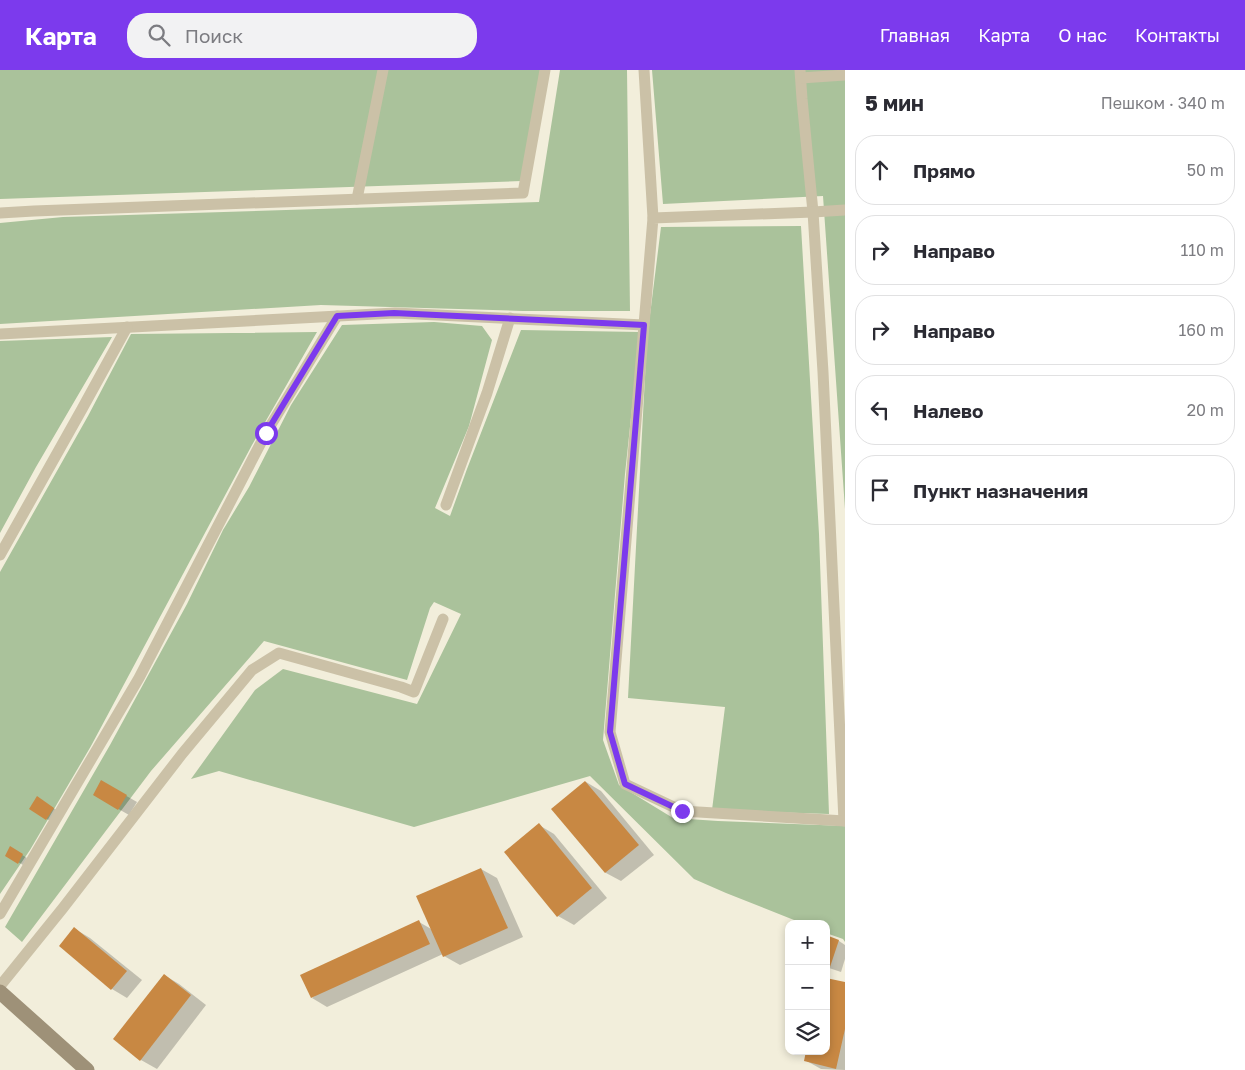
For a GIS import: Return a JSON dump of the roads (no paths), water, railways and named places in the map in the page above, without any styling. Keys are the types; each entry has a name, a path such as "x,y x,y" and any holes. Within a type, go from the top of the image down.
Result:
{"main road":[{"path":"0,992 87,1070"}],"lane":[{"path":"357,199 383,70"},
{"path":"0,213 523,193 545,70"},
{"path":"644,70 653,218 610,732 625,784 682,811 844,821 840,628 813,212 800,74 845,75"},
{"path":"653,218 845,210"},
{"path":"0,334 394,313 644,325"},
{"path":"0,914 139,678 266,433 337,316"},
{"path":"446,505 487,393 510,318"},
{"path":"0,555 127,328"},
{"path":"0,986 182,754 252,670 279,652 414,692 443,619"}]}
